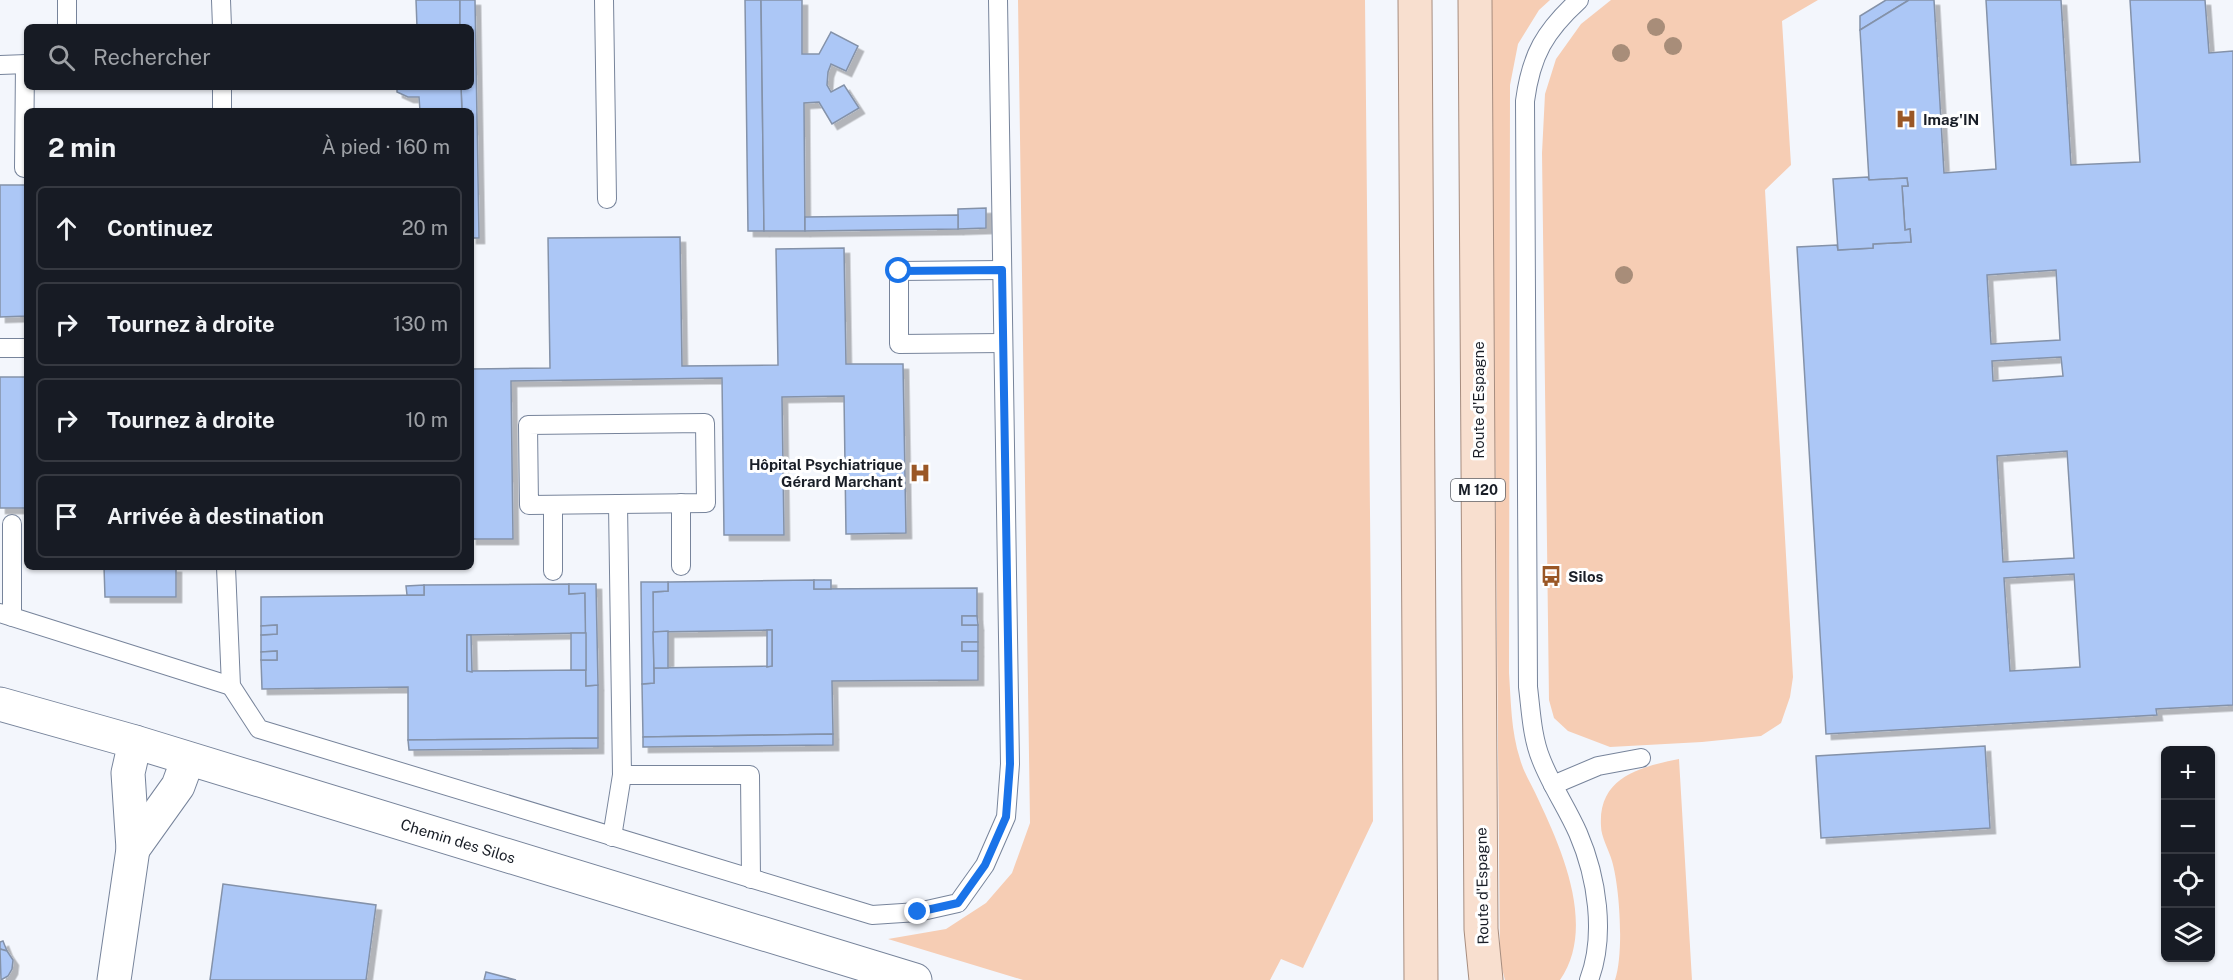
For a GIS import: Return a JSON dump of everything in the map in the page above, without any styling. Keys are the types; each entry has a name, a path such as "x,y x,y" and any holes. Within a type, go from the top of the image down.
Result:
{"main road":[{"path":"1415,0 1421,980"},
{"name":"Route d'Espagne","path":"1475,0 1481,905 1486,980"}],"street":[{"name":"Chemin des Silos","path":"0,704 135,742 915,980"},
{"path":"114,980 133,849 128,773 135,742"},
{"path":"133,849 178,786 188,759"}],"lane":[{"path":"67,0 67,24"},
{"path":"221,0 222,24"},
{"path":"604,0 608,199"},
{"path":"226,570 231,686 259,729 872,915 918,912 958,903 985,865 1006,817 1010,764 998,0"},
{"path":"1578,0 1553,26 1539,47 1529,74 1525,101 1528,687 1540,758 1578,832 1595,890 1596,953 1589,980"},
{"path":"0,65 24,64"},
{"path":"25,108 26,90"},
{"path":"222,90 222,108"},
{"path":"1002,270 899,271 899,344 1002,343"},
{"path":"0,348 24,348"},
{"path":"705,423 706,503 618,504 529,505 528,425 705,423"},
{"path":"681,503 681,566"},
{"path":"612,837 622,775 618,504"},
{"path":"553,505 553,571"},
{"path":"12,524 6,615 231,686"},
{"path":"1553,784 1598,766 1641,758"},
{"path":"622,775 750,775 751,879"}],"shaded area":[{"path":"1018,0 1365,0 1373,821 1303,968 1281,959 1270,980 1023,980 888,939 946,929 986,903 1012,873 1030,823"},
{"path":"1491,0 1550,0 1539,10 1518,44 1510,85 1509,673 1513,727 1520,759 1566,866 1576,914 1575,937 1570,959 1560,980 1505,980 1500,961"},
{"path":"1611,0 1818,0 1782,21 1791,165 1765,190 1793,677 1790,697 1781,723 1761,736 1610,747 1568,731 1554,718 1549,700 1542,153 1545,94 1556,59 1581,24"},
{"path":"1679,759 1692,980 1615,980 1620,938 1619,904 1615,873 1601,830 1602,809 1606,796 1624,777 1650,766"}],"building":[{"path":"416,0 460,0 460,24 417,24"},
{"path":"460,0 475,0 479,238 474,238 474,108 462,108 461,90 474,90 474,24 460,24"},
{"path":"745,0 761,0 764,231 748,231"},
{"path":"761,0 802,0 802,54 819,54 831,32 858,46 846,71 831,64 827,85 831,92 844,85 859,108 832,124 819,102 804,103 805,231 764,231"},
{"path":"1886,0 1909,0 1860,30 1860,16"},
{"path":"1909,0 1934,0 1944,173 1996,169 1986,0 2061,0 2071,165 2140,162 2130,0 2205,0 2209,53 2233,51 2233,705 2156,709 2157,715 1826,734 1797,247 1837,245 1838,250 1873,248 1873,244 1911,242 1910,229 1905,230 1902,186 1908,186 1907,178 1869,180 1860,30","holes":["2056,270 2060,340 1991,344 1987,275","2061,357 2063,376 1993,381 1992,361","2067,451 2074,558 2003,562 1997,456","2074,574 2080,667 2010,671 2004,578"]},
{"path":"397,90 461,90 462,108 420,108 419,97 408,97"},
{"path":"1868,177 1869,180 1907,178 1908,186 1902,186 1905,230 1910,229 1911,242 1873,244 1873,248 1838,250 1833,179"},
{"path":"0,185 24,185 24,316 0,317"},
{"path":"986,208 986,228 958,229 958,209"},
{"path":"958,215 958,229 805,231 805,217"},
{"path":"680,237 682,366 778,365 776,249 844,248 846,364 903,364 906,533 846,534 844,396 782,397 784,535 724,535 722,378 511,381 513,539 474,539 474,369 550,368 548,238"},
{"path":"0,377 24,377 24,508 0,508"},
{"path":"104,570 176,570 176,597 105,597"},
{"path":"814,580 814,589 977,588 977,616 962,616 962,625 978,625 978,642 962,642 962,651 978,651 978,680 832,681 833,734 643,737 642,684 654,683 654,668 772,666 772,630 653,632 653,592 668,591 668,582"},
{"path":"814,580 831,580 831,589 814,589"},
{"path":"641,582 668,582 668,591 653,592 654,683 642,684"},
{"path":"569,584 569,594 585,593 586,633 467,635 467,671 586,670 586,686 598,685 598,738 408,740 408,687 262,689 261,660 277,660 277,651 261,652 261,635 277,634 277,625 261,626 261,597 424,595 424,585"},
{"path":"569,584 596,584 598,685 586,686 585,593 569,594"},
{"path":"424,585 424,595 407,595 406,586"},
{"path":"962,616 977,616 978,625 962,625"},
{"path":"277,625 277,634 261,635 261,626"},
{"path":"767,630 772,630 772,666 767,667"},
{"path":"668,631 668,668 654,668 653,632"},
{"path":"571,633 586,633 586,670 571,670"},
{"path":"467,635 471,635 472,672 467,671"},
{"path":"962,642 978,642 978,651 962,651"},
{"path":"277,651 277,660 261,660 261,652"},
{"path":"833,734 833,745 643,747 643,737"},
{"path":"598,738 598,748 409,750 408,740"},
{"path":"1985,746 1990,828 1821,838 1816,756"},
{"path":"223,884 376,905 366,980 210,980"},
{"path":"3,941 7,951 0,949 0,942"},
{"path":"0,949 7,951 13,960 8,976 1,980"},
{"path":"486,972 516,980 484,980"}],"place":[{"name":"Imag'IN","path":"1906,119"},
{"name":"Hôpital Psychiatrique Gérard Marchant","path":"920,473"},
{"name":"Silos","path":"1551,576"}],"route":[{"path":"899,271 1002,270 1010,764 1006,817 985,865 958,903 918,912"}]}
